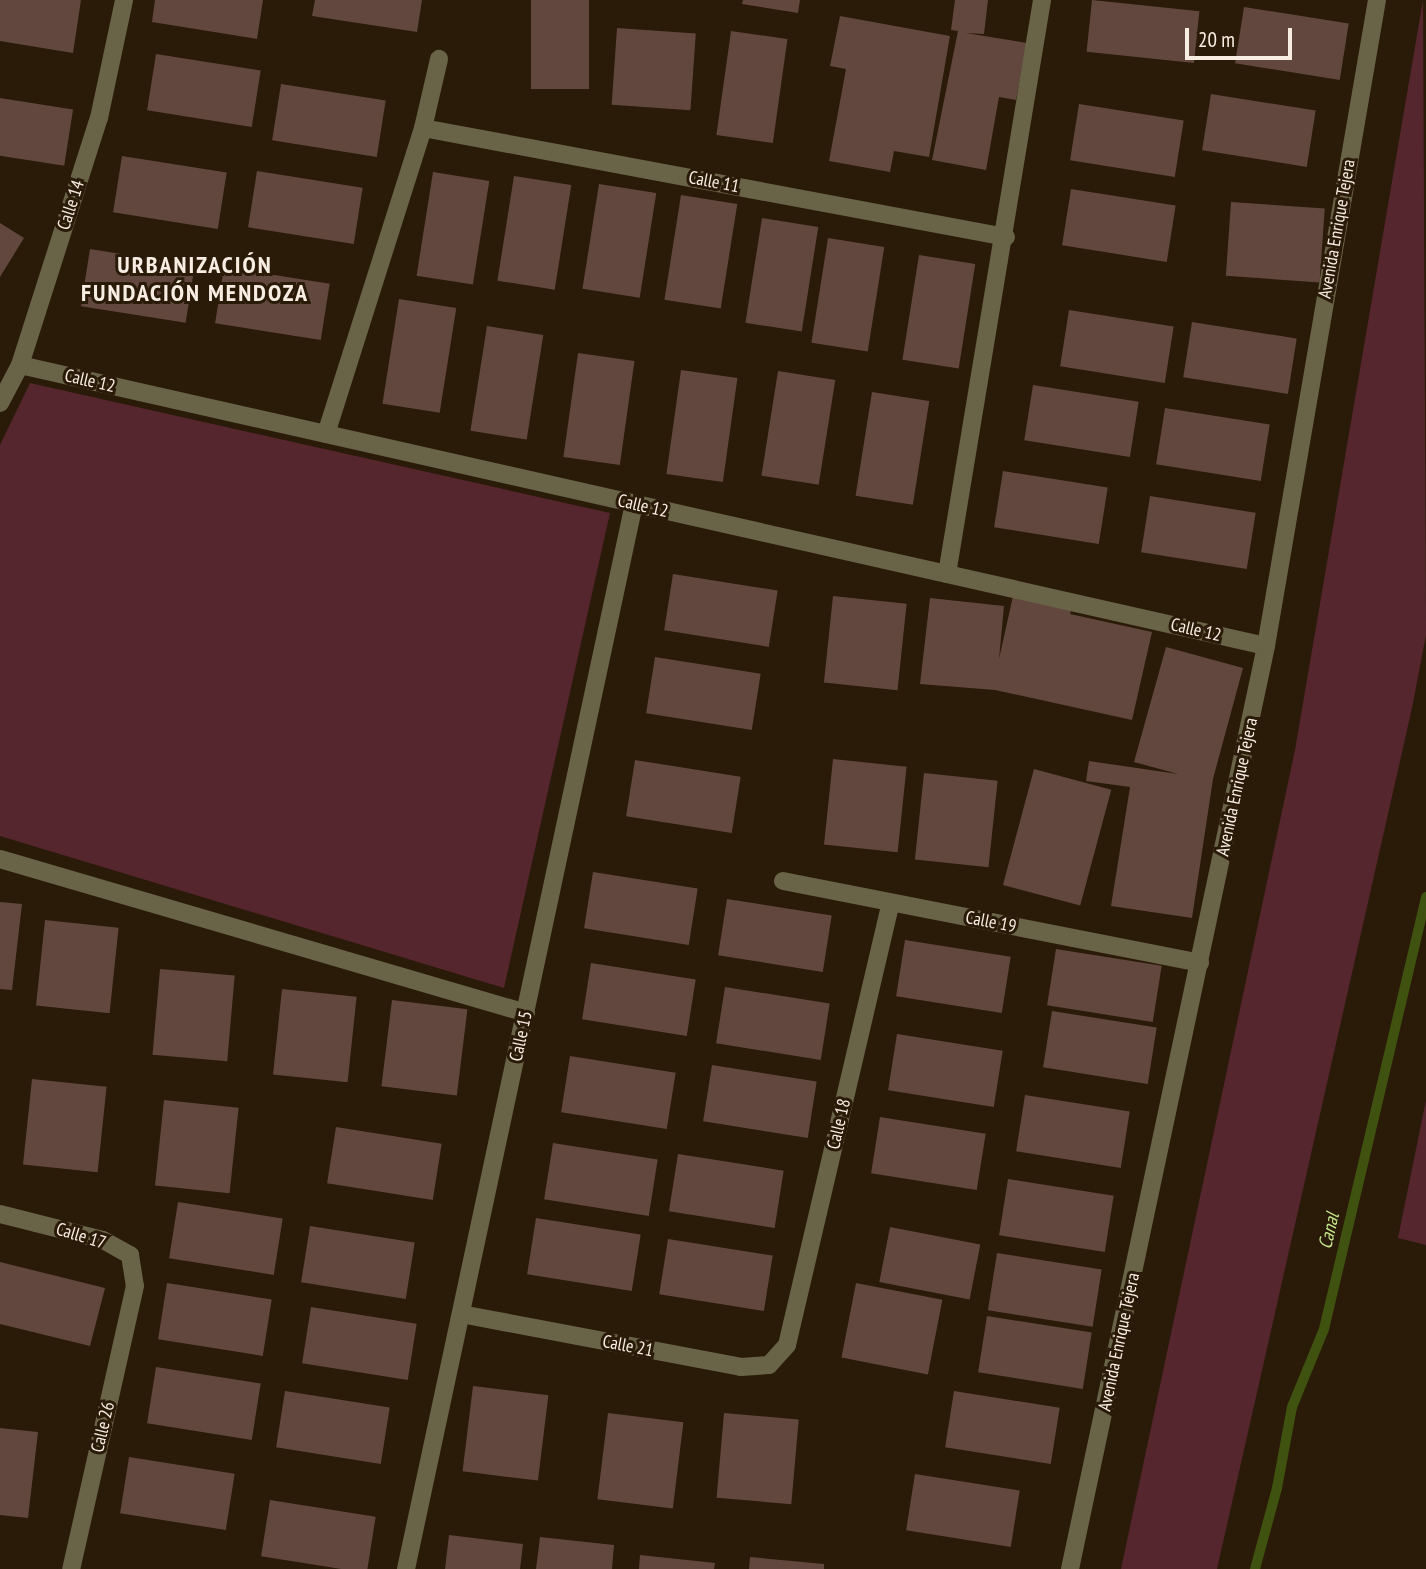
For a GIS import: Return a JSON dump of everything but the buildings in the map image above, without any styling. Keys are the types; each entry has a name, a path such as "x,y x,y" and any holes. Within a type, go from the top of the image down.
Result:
{"street":[{"name":"Calle 14","path":"0,403 20,365 99,118 124,0"},
{"path":"947,574 1006,236 1042,0"},
{"name":"Avenida Enrique Tejera","path":"1070,1569 1266,646 1377,0"},
{"path":"326,434 423,128 439,59"},
{"name":"Calle 11","path":"423,128 1006,236"},
{"name":"Calle 12","path":"20,365 1266,646"},
{"name":"Calle 15","path":"406,1569 634,504"},
{"path":"0,859 526,1013"},
{"name":"Calle 19","path":"783,881 1200,962"},
{"name":"Calle 18","path":"787,1345 891,903"},
{"name":"Calle 17","path":"0,1214 103,1240 130,1255 135,1286"},
{"name":"Calle 26","path":"71,1569 135,1286"},
{"name":"Calle 21","path":"461,1314 741,1367 769,1365 787,1345"}],"shaded area":[{"path":"1423,0 1426,635 1412,708 1217,1569 1121,1569 1295,750"},
{"path":"30,383 610,513 504,988 0,836 0,445"},
{"path":"1426,1100 1426,1245 1398,1238"}],"waterway":[{"name":"Canal","path":"1255,1569 1277,1488 1292,1407 1324,1329 1426,897"}],"district":[{"name":"URBANIZACIÓN FUNDACIÓN MENDOZA","path":"195,279"}]}
